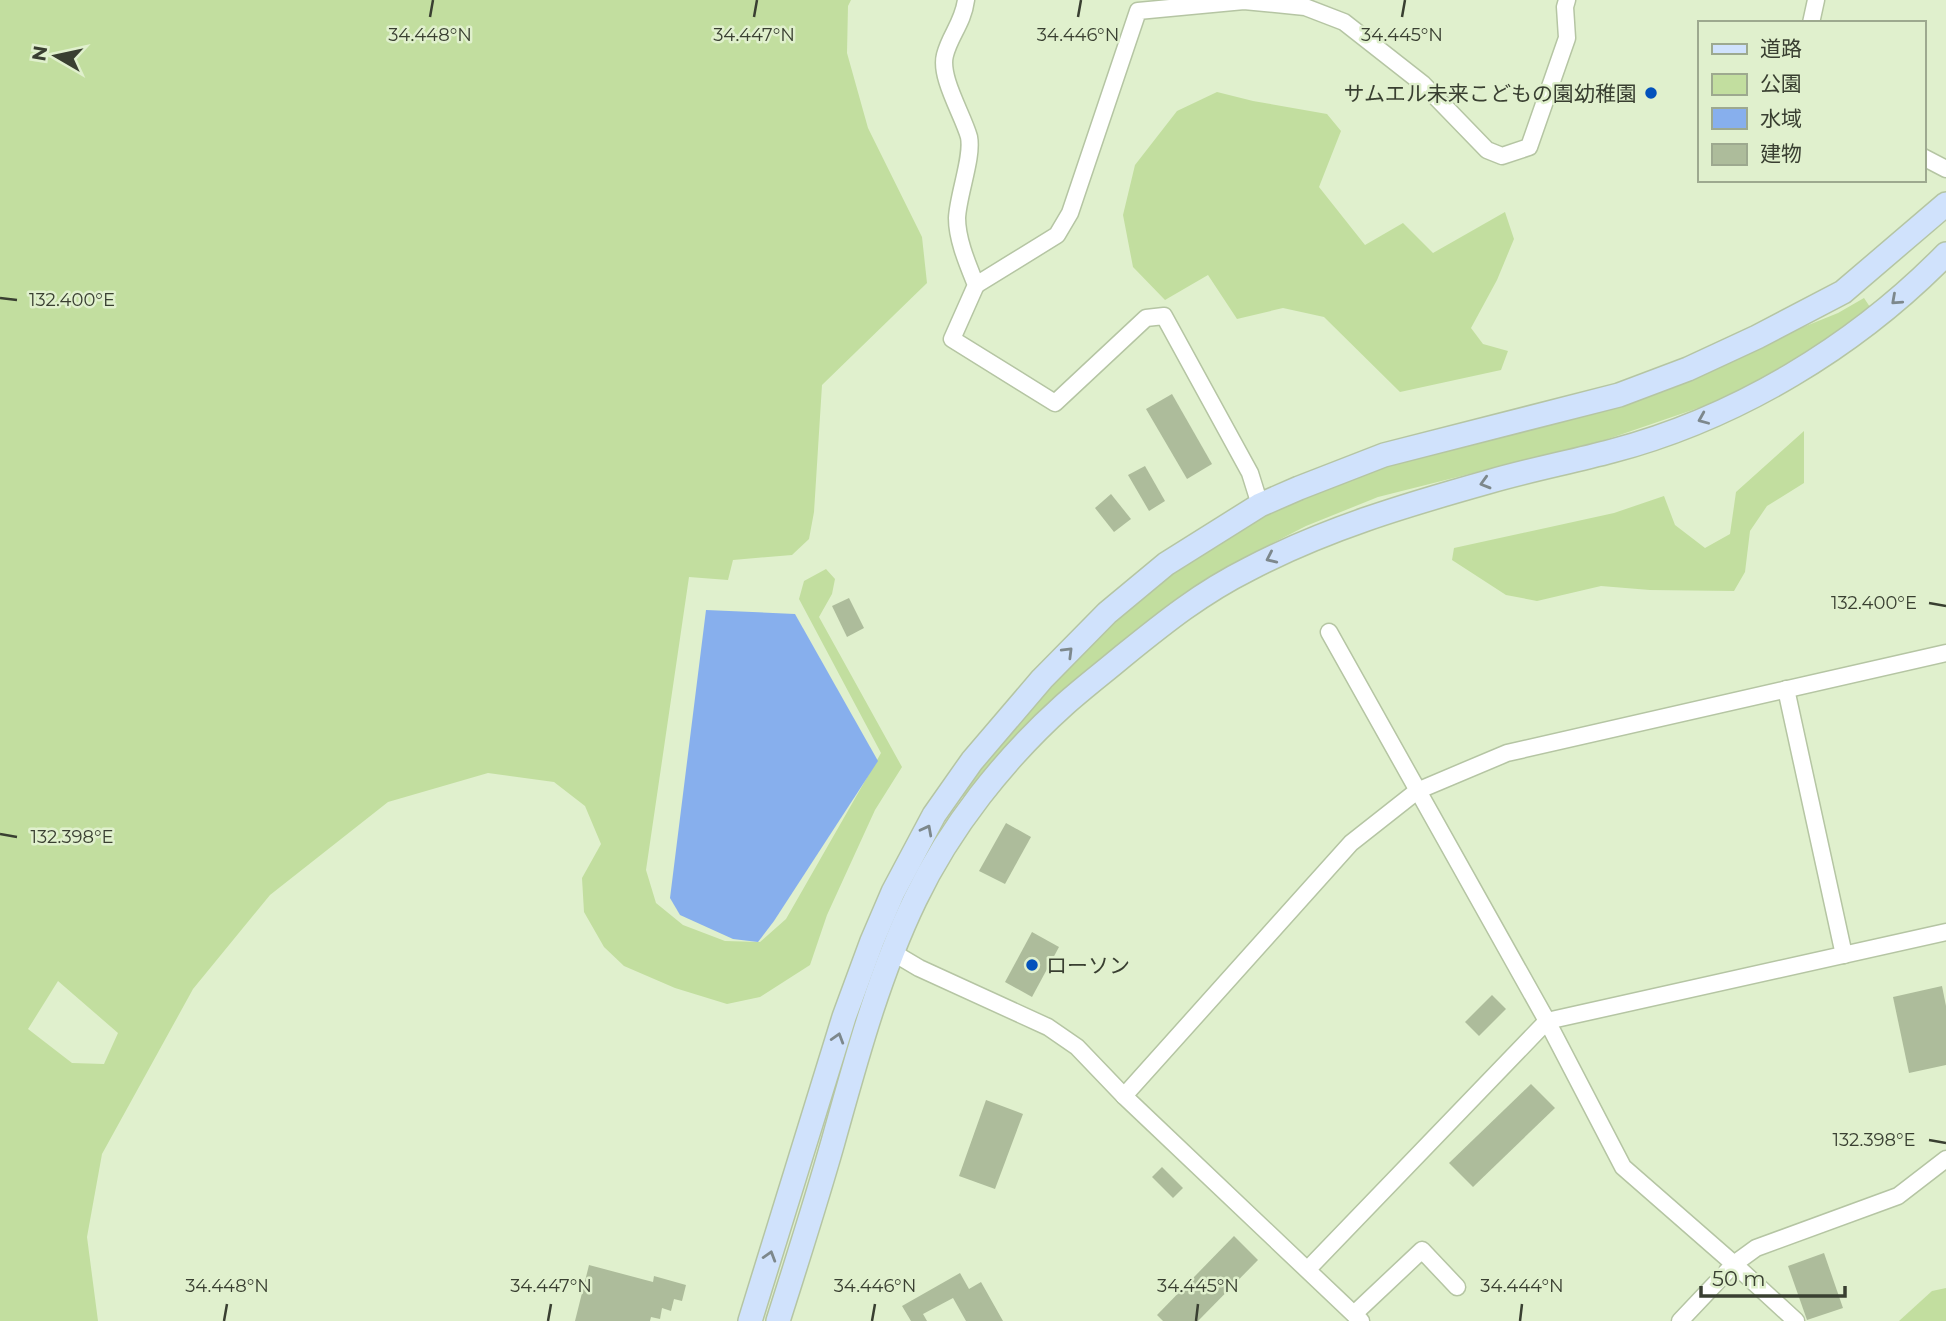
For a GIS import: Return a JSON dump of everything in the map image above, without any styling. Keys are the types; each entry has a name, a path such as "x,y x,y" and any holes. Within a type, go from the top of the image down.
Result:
{"street":[{"path":"966,0 964,15 944,57 948,85 970,141 957,219 976,285"},
{"path":"1261,506 1250,473 1164,316 1146,318 1055,404 952,339 976,285 1057,235 1070,213 1138,11 1244,0 1305,7 1344,22 1423,84 1486,150 1502,156 1529,147 1567,38 1567,0"},
{"path":"1811,21 1815,0"},
{"path":"1925,158 1946,169"},
{"path":"750,1321 844,1017 893,892 934,815 972,761 1042,679 1107,613 1166,564 1261,506 1299,488 1384,455 1619,395 1688,369 1757,337 1843,292 1946,204"},
{"path":"778,1321 868,1019 916,898 949,840 992,780 1063,706 1196,598 1248,569 1320,535 1392,509 1615,450 1702,420 1802,369 1870,322 1946,254"},
{"path":"1329,632 1546,1021 1623,1167 1796,1321"},
{"path":"1124,1096 1351,843 1417,791 1507,753 1946,653"},
{"path":"1786,688 1844,955"},
{"path":"1308,1269 1546,1021 1946,932"},
{"path":"892,953 1048,1027 1077,1047 1124,1096 1358,1317 1422,1250 1457,1287"},
{"path":"1680,1321 1734,1264 1756,1248 1898,1196 1946,1159"}],"green space":[{"path":"0,0 851,0 848,6 847,53 868,128 922,237 927,283 822,385 814,512 809,539 792,555 733,560 728,580 689,577 646,870 656,903 683,925 725,941 760,942 786,919 881,753 799,599 804,581 826,569 835,579 832,594 819,617 902,767 875,810 827,915 810,965 760,997 727,1004 675,988 624,966 604,947 584,912 582,878 601,844 585,806 554,782 488,773 388,802 270,895 193,989 102,1154 87,1237 98,1321 0,1321","holes":["58,981 118,1033 104,1064 72,1063 28,1029"]},
{"path":"1217,92 1327,114 1341,131 1319,187 1365,245 1403,223 1433,253 1505,212 1514,239 1497,280 1471,328 1483,344 1508,351 1501,370 1400,392 1324,317 1283,308 1237,319 1208,275 1165,300 1133,267 1123,215 1135,165 1177,111"},
{"path":"1864,298 1870,307 1793,363 1710,404 1605,440 1378,497 1306,526 1248,556 1182,595 1131,634 1075,683 965,797 960,794 1002,737 1064,670 1179,567 1242,526 1323,485 1791,332 1838,313"},
{"path":"1804,431 1804,483 1767,506 1750,531 1745,572 1734,591 1650,590 1601,586 1537,601 1506,595 1452,560 1454,548 1614,513 1664,496 1675,525 1705,548 1730,534 1736,492"},
{"path":"1946,1288 1946,1321 1899,1321 1932,1291"}],"water":[{"path":"706,610 795,614 878,761 758,942 733,939 680,915 670,898"}],"building":[{"path":"1172,394 1212,464 1187,479 1146,409"},
{"path":"1145,466 1165,501 1149,511 1128,475"},
{"path":"1111,494 1131,519 1114,532 1095,508"},
{"path":"849,598 864,628 847,637 832,606"},
{"path":"1006,823 1031,837 1005,884 979,871"},
{"name":"ローソン","path":"1032,932 1059,947 1032,997 1005,982"},
{"path":"1942,986 1946,1006 1946,1065 1909,1073 1893,997"},
{"path":"1492,995 1506,1009 1479,1036 1465,1022"},
{"path":"1531,1084 1555,1108 1473,1187 1449,1163"},
{"path":"986,1100 1023,1114 995,1189 959,1176"},
{"path":"1162,1167 1183,1188 1173,1198 1152,1177"},
{"path":"1234,1236 1258,1260 1198,1321 1163,1321 1157,1315"},
{"path":"1824,1253 1843,1308 1807,1320 1788,1266"},
{"path":"589,1265 653,1282 654,1276 686,1285 682,1301 674,1299 671,1311 662,1308 660,1319 651,1317 650,1321 575,1321"},
{"path":"960,1273 969,1289 981,1282 1003,1321 966,1321 953,1298 923,1314 927,1321 911,1321 902,1306"}],"place":[{"name":"サムエル未来こどもの園幼稚園","path":"1651,93"},
{"name":"ローソン","path":"1032,965"}]}
